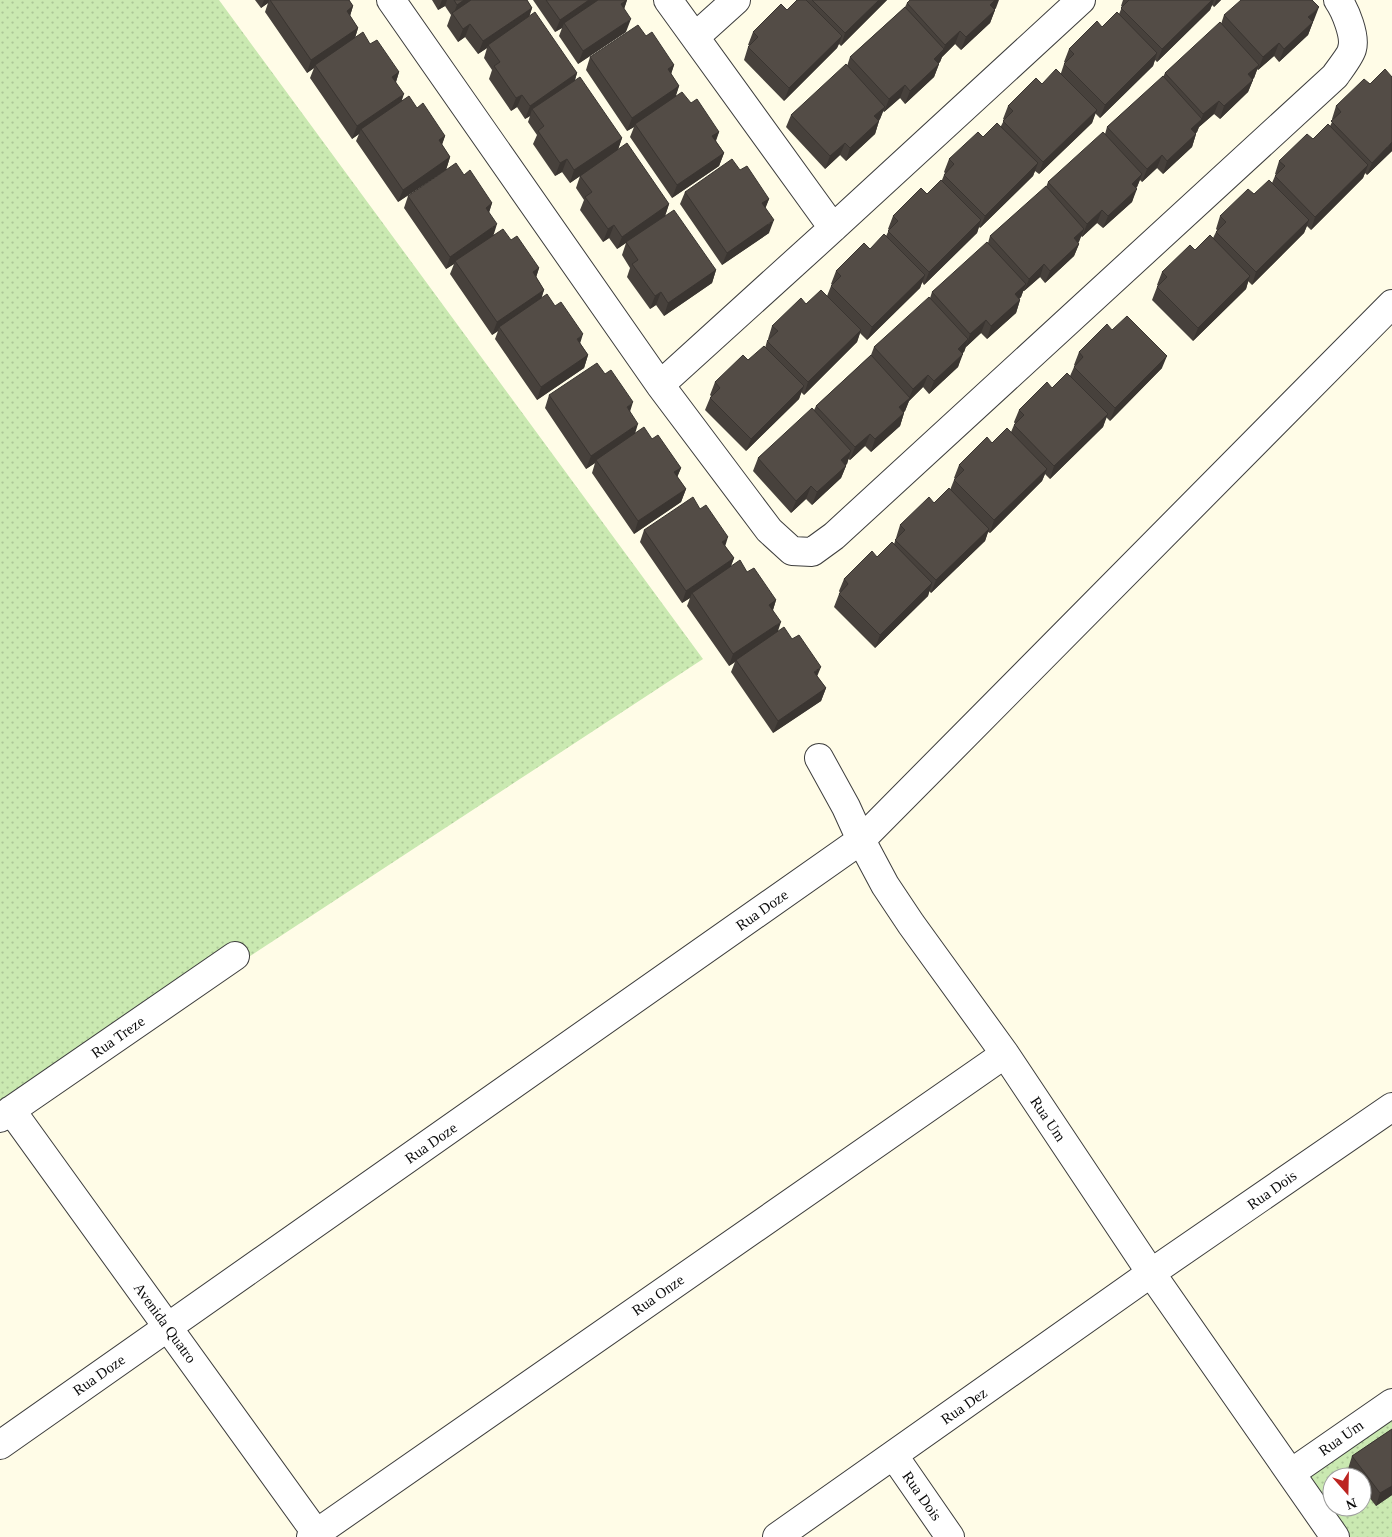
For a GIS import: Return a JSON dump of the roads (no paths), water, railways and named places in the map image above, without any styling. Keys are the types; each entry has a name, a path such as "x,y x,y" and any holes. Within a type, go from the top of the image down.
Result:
{"street":[{"path":"391,0 660,385 769,530 792,551 812,552 834,536 1335,76 1353,49 1351,27 1338,0"},
{"path":"668,0 833,228"},
{"path":"695,37 736,0"},
{"path":"660,385 1081,0"},
{"name":"Rua Doze","path":"0,1444 168,1328 861,840 1392,304"},
{"name":"Rua Um","path":"818,758 846,807 885,885 1005,1054 1151,1273 1335,1537"},
{"name":"Rua Treze","path":"5,1114 235,956"},
{"name":"Rua Onze","path":"316,1536 1005,1054"},
{"name":"Rua Dois","path":"1151,1273 1392,1107"},
{"name":"Avenida Quatro","path":"5,1114 168,1328 316,1536"},
{"name":"Rua Dez","path":"777,1537 1151,1273"},
{"name":"Rua Um","path":"1291,1473 1392,1403"},
{"name":"Rua Dois","path":"894,1456 950,1537"}]}
